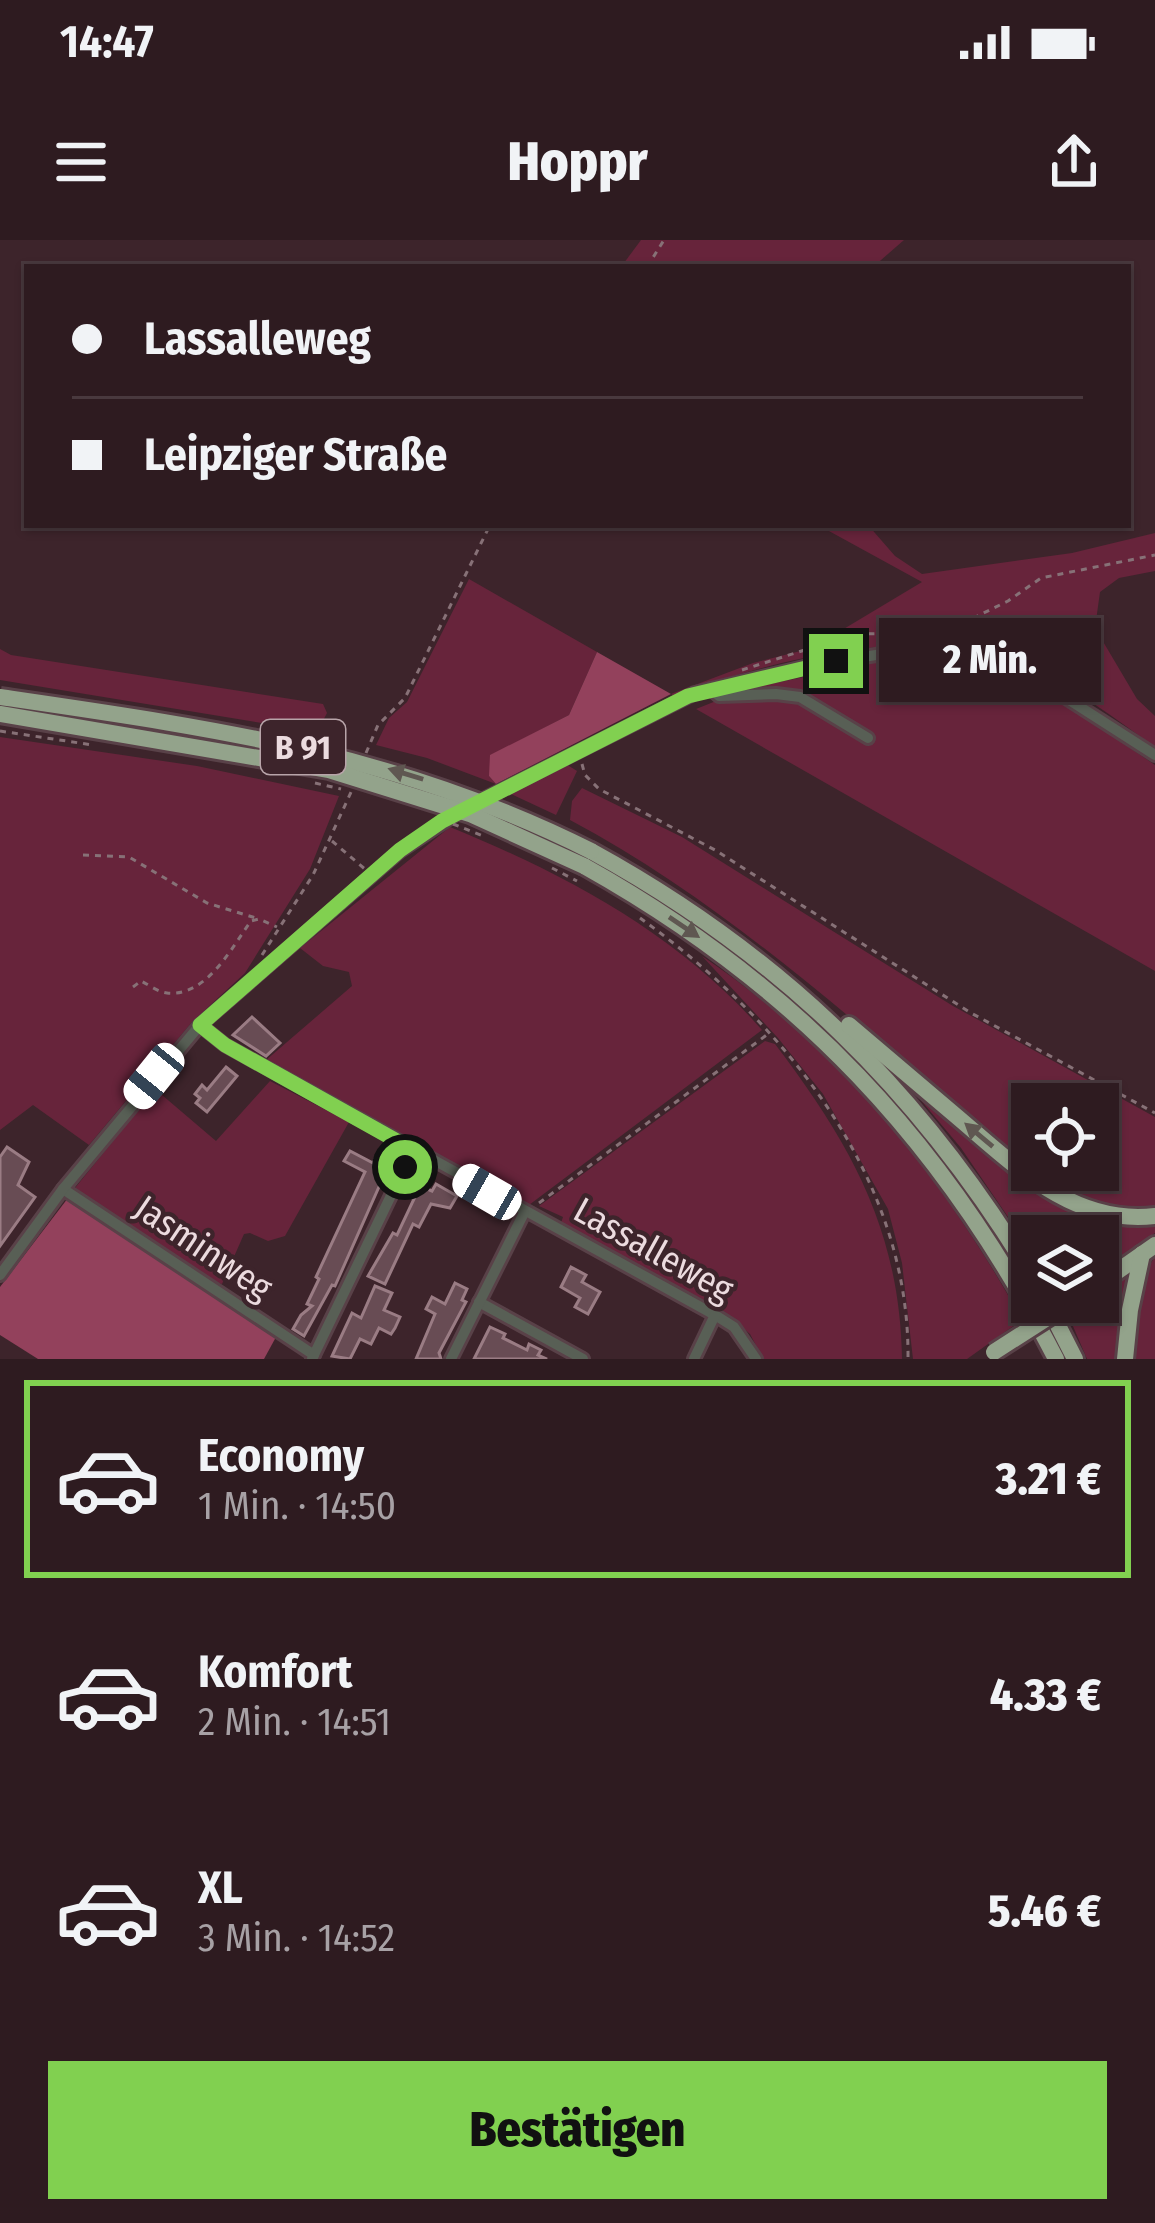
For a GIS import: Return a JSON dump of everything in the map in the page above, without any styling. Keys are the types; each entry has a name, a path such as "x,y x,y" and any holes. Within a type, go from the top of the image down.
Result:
{"highway":[{"name":"B 91","path":"0,697 258,738 359,760 490,803 721,952 852,1066 955,1187 1019,1286 1056,1359"},
{"name":"B 91","path":"0,714 329,770 470,814 689,909 792,986 883,1073 942,1142 1011,1241"},
{"path":"792,986 813,994 1049,1190 1099,1213 1155,1216"},
{"path":"1119,1271 1149,1250"},
{"path":"1125,1359 1130,1310 1149,1250"},
{"path":"989,1356 1040,1323"},
{"path":"1057,1323 1075,1359"}],"street":[{"path":"0,1275 62,1189 200,1025 372,875 442,821 688,696 868,655 954,656 1028,677 1155,754"},
{"path":"716,688 719,696 800,697 868,739"},
{"name":"Lassalleweg","path":"200,1025 225,1045 715,1315 734,1327 756,1359"},
{"path":"313,1357 413,1150"},
{"name":"Jasminweg","path":"62,1189 313,1357"},
{"path":"451,1359 524,1213"},
{"path":"479,1302 583,1359"},
{"path":"694,1359 715,1315"}],"path":[{"path":"374,735 405,698 489,528"},
{"path":"716,688 718,680 734,672 855,634 943,633 1008,602 1041,578 1155,555"},
{"path":"0,731 108,747"},
{"path":"577,751 585,775 599,789 715,850 971,1013 1155,1113"},
{"path":"310,782 360,794"},
{"path":"258,973 260,959 347,803"},
{"path":"442,820 496,842"},
{"path":"330,840 372,875"},
{"path":"83,855 129,857 207,903 279,928"},
{"path":"537,860 584,866 591,887"},
{"path":"629,910 721,981 828,1105 861,1164 902,1276 908,1359"},
{"path":"133,987 141,981 171,993 190,987 217,968 250,921 259,919"},
{"path":"524,1213 769,1033"}],"shaded area":[{"path":"641,240 904,240 876,264 623,264"},
{"path":"823,528 871,528 895,556 922,574 1072,553 1155,533 1155,571 1119,578 1100,592 1095,628 1137,699 1155,716 1155,747 1079,694 1031,668 990,654 946,647 899,646 805,658 671,694 753,663 812,648 922,582"},
{"path":"469,579 597,652 569,715 519,741 489,776 496,784 376,745 389,718 407,702"},
{"path":"0,649 11,655 323,704 327,713 317,732 0,680"},
{"path":"597,652 671,694 496,784 489,776 490,755 569,715"},
{"path":"884,660 966,667 1030,687 1155,765 1155,971 696,709 746,689"},
{"path":"0,737 197,766 339,796 310,869 245,973 192,1022 89,1145 33,1105 0,1130"},
{"path":"566,764 577,771 556,815 511,794"},
{"path":"582,788 682,837 953,1006 1093,1083 1011,1083 1011,1152 752,939 633,856 570,820 572,801"},
{"path":"450,827 535,865 617,910 694,964 762,1030 525,1208 265,1061 352,986 349,972 323,966 300,948"},
{"path":"702,956 799,1031 843,1074 958,1215 1011,1301 1011,1323 1018,1323 967,1359 913,1359 902,1263 888,1209 823,1094"},
{"path":"765,1041 775,1044 827,1117 866,1191 892,1270 902,1359 763,1359 750,1334 721,1309 560,1226 563,1217 539,1206"},
{"path":"270,1081 349,1122 285,1236 268,1241 244,1234 222,1284 202,1279 75,1188 155,1089 216,1141"},
{"path":"909,1086 1011,1170 1011,1191 1062,1191 1155,1221 1155,1233 1119,1258 1119,1215 1011,1215 1011,1221 961,1148"},
{"path":"1119,1097 1155,1117 1155,1209 1090,1201 1068,1191 1119,1191"},
{"path":"68,1198 276,1337 264,1359 38,1359 0,1335 0,1287"},
{"path":"1155,1256 1155,1359 1132,1359 1142,1279"},
{"path":"1130,1273 1123,1295 1117,1359 1087,1359 1072,1323 1119,1323 1119,1281"}],"building":[{"path":"252,1017 280,1043 266,1056 233,1035"},
{"path":"226,1067 237,1076 207,1112 196,1103 200,1098 195,1094 202,1085 207,1090"},
{"path":"7,1147 29,1162 18,1185 35,1197 0,1246 0,1157"},
{"path":"380,1149 397,1157 386,1171 335,1286 304,1336 293,1329 312,1306 307,1304 316,1277 365,1172 344,1161 350,1151 373,1163"},
{"path":"411,1182 432,1191 436,1184 457,1196 450,1208 431,1204 419,1227 413,1224 385,1284 368,1276 393,1233 397,1235 414,1199 405,1195"},
{"path":"571,1267 586,1275 582,1282 600,1292 588,1314 575,1307 580,1298 561,1287"},
{"path":"455,1283 467,1289 462,1300 466,1302 439,1353 441,1359 416,1359 435,1314 426,1309 432,1297 445,1304"},
{"path":"375,1286 392,1293 384,1310 400,1317 395,1328 391,1334 379,1328 371,1344 360,1339 350,1359 332,1356 352,1313 361,1318"},
{"path":"490,1327 527,1350 529,1344 541,1350 538,1355 547,1359 474,1359"}],"route":[{"path":"405,1167 413,1150 225,1045 200,1025 400,850 442,821 688,696 836,661"}]}
